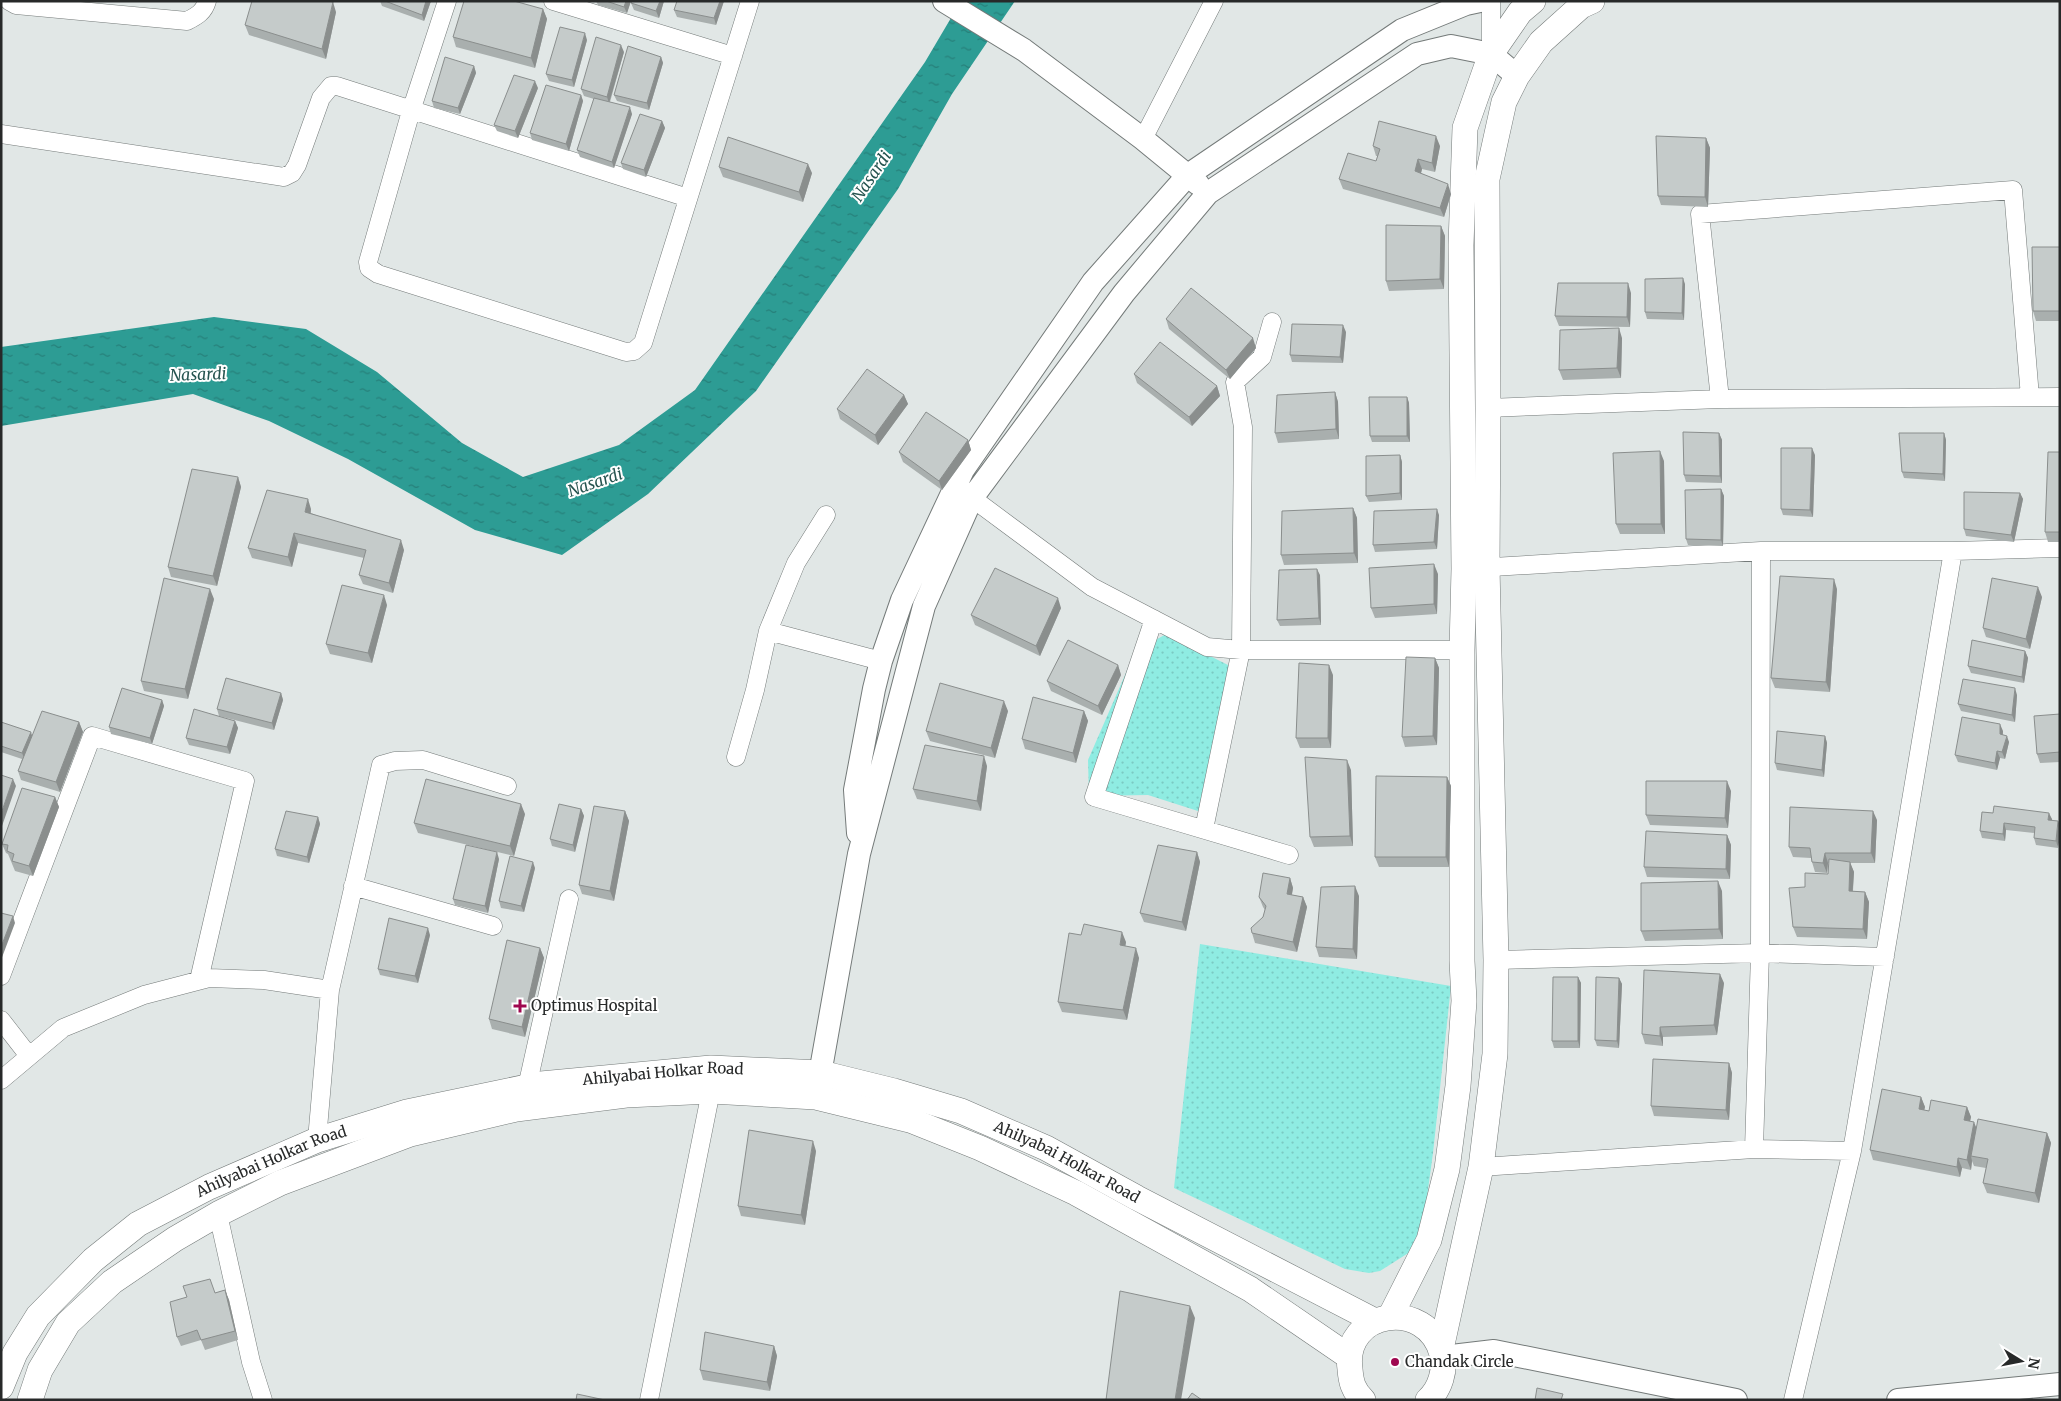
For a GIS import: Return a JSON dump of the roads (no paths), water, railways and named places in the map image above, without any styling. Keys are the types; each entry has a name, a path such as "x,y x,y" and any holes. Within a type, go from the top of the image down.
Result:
{"main road":[{"path":"1428,1400 1440,1384 1443,1371 1442,1353 1481,1167 1496,1054 1496,960 1462,245 1465,128 1491,54 1520,12 1534,1"},
{"path":"1357,1398 1352,1386 1348,1356 1352,1344 1362,1331 1382,1319 1429,1240 1447,1169 1458,1086 1464,1001 1462,961 1462,650 1476,568 1488,408 1487,179 1504,102 1517,76 1541,42 1581,6 1592,1"},
{"name":"Ahilyabai Holkar Road","path":"1,1386 15,1353 38,1316 92,1260 138,1224 209,1187 317,1140 407,1112 526,1087 612,1076 818,1085 894,1091 961,1111 1046,1148 1146,1203 1382,1319"},
{"name":"Ahilyabai Holkar Road","path":"30,1400 40,1370 68,1323 112,1282 175,1239 218,1214 280,1184 410,1134 516,1109 626,1095 711,1080"},
{"name":"Ahilyabai Holkar Road","path":"818,1085 980,1148 1076,1193 1250,1289 1348,1356"},
{"path":"1382,1319 1406,1318 1421,1324 1433,1334 1442,1353"}],"street":[{"path":"9,1 16,5 187,21 205,8 207,1"},
{"path":"447,1 411,111 368,262 370,268 378,274 626,352 634,351 643,343 750,1"},
{"path":"554,1 733,56"},
{"path":"944,1 1024,50 1143,139 1208,193"},
{"path":"1143,139 1214,1"},
{"path":"859,854 855,790 874,689 881,661 902,600 956,483 1093,282 1188,176 1402,30 1466,4 1480,1"},
{"path":"1491,1 1491,54"},
{"path":"818,1085 859,854 924,606 972,498 1124,294 1208,193 1417,54 1451,46 1491,54 1517,76"},
{"path":"1,134 284,177 292,173 297,165 321,98 331,86 337,86 688,198"},
{"path":"1720,399 1700,214 2012,190 2030,397"},
{"path":"1204,829 1242,650 1243,427 1235,382 1262,357 1272,322"},
{"path":"1488,408 1720,399 2060,397"},
{"path":"956,483 972,498 1092,587 1207,647 1242,650 1462,650"},
{"path":"736,757 755,690 768,631 796,563 826,515"},
{"path":"1476,568 1761,551 1953,551 2060,548"},
{"path":"1754,1149 1760,953 1761,551"},
{"path":"1792,1400 1852,1151 1953,551"},
{"path":"1154,619 1094,797 1289,856"},
{"path":"768,631 881,661"},
{"path":"1,976 92,736 245,781 199,980"},
{"path":"317,1140 330,990 381,765 395,761 423,760 507,786"},
{"path":"353,886 493,926"},
{"path":"526,1087 569,899"},
{"path":"1496,960 1760,953 1884,957"},
{"path":"1,1080 63,1028 144,995 209,978 264,980 330,990"},
{"path":"1,1020 29,1056"},
{"path":"649,1400 711,1080"},
{"path":"1481,1167 1754,1149 1852,1151"},
{"path":"218,1214 251,1362 263,1400"},
{"path":"1442,1353 1494,1351 1736,1400"},
{"path":"1898,1400 2060,1384"}],"water":[{"name":"Nasardi","path":"961,1 1015,1 952,94 898,189 756,391 648,494 562,555 475,530 348,459 269,421 193,394 1,426 1,347 214,317 306,329 377,372 462,443 523,477 619,445 695,390 925,62"}],"place":[{"name":"Optimus Hospital","path":"520,1006"},
{"name":"Chandak Circle","path":"1395,1362"}]}
